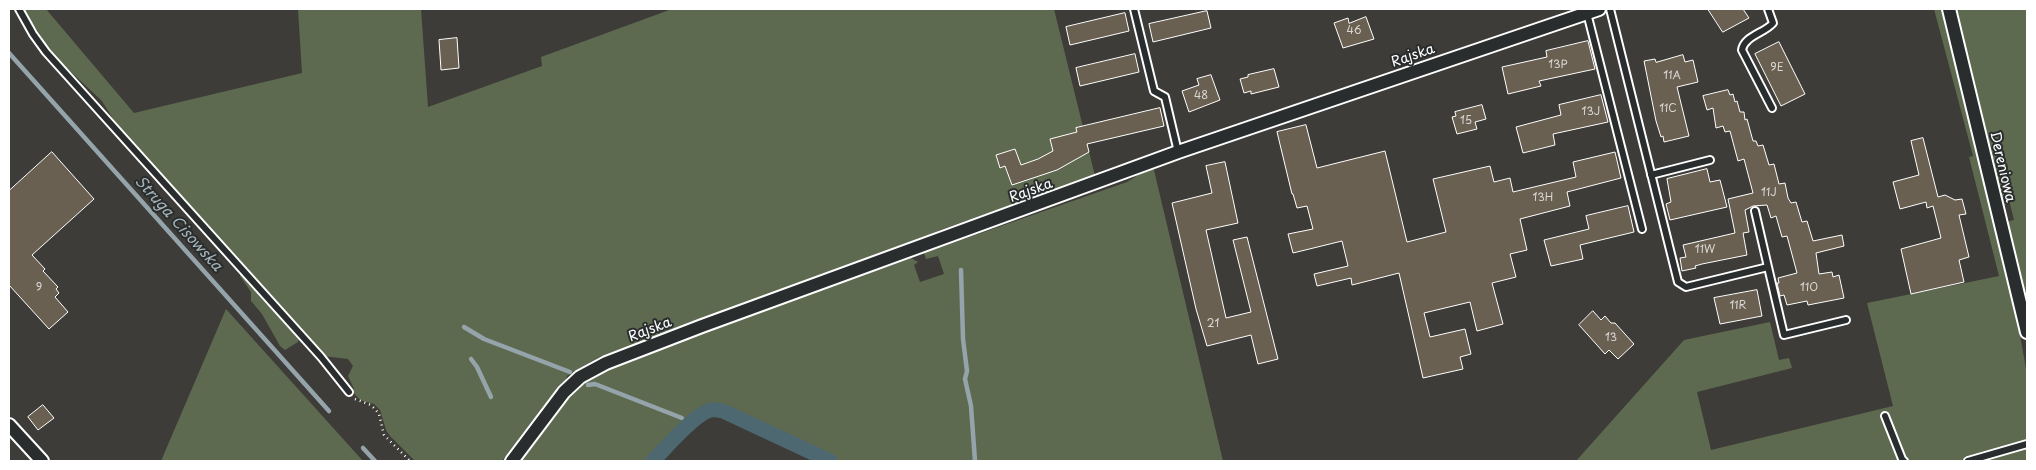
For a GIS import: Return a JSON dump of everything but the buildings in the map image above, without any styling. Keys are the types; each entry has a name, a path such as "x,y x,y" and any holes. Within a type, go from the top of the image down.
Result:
{"street":[{"name":"Rajska","path":"512,461 564,392 580,377 606,363 1178,152 1599,9"},
{"name":"Dereniowa","path":"1949,9 2027,332"},
{"path":"9,425 42,461"}],"lane":[{"path":"19,9 46,52 321,357 349,392"},
{"path":"1134,9 1154,91 1165,97 1178,152"},
{"path":"1610,9 1678,282 1686,287 1768,267"},
{"path":"1768,9 1773,22 1770,27 1747,40 1742,50 1772,108"},
{"path":"1587,13 1642,229"},
{"path":"1651,175 1710,160"},
{"path":"1755,211 1784,335 1846,320"},
{"path":"1885,416 1904,461"},
{"path":"1968,461 2027,444"}],"path":[{"path":"349,392 358,401 371,405 375,409 384,435 410,461"}],"green space":[{"path":"23,9 46,9 134,113 302,73 298,9 421,9 428,107 542,66 541,57 672,9 1054,9 1095,176 940,230 906,246 599,357 567,376 566,381 502,461 415,461 390,436 386,430 380,410 374,404 360,400 352,391 354,389 348,376 353,366 348,359 323,356 301,330 298,342 285,350 280,346 262,314 251,301 251,292 240,276 242,265 118,127 102,101 54,56"},
{"path":"1934,9 1944,9 2009,275 2027,374 2027,461 1576,461 1684,340 1770,322 1779,360 1789,358 1792,368 1697,392 1711,450 1893,406 1867,303 1999,276 1969,157 1973,156"},
{"path":"1951,9 2027,9 2027,302 2006,222 2014,220 2010,204 1998,206"},
{"path":"1153,166 1223,461 838,461 724,407 710,405 694,416 648,461 519,461 566,402 600,371 716,327 911,258 918,262 914,265 920,282 944,274 938,256 926,259 924,253 1127,182"},
{"path":"226,309 363,461 161,461"}],"waterway":[{"name":"Struga Cisowska","path":"9,53 329,411"},
{"path":"961,270 963,339 967,371 965,379 971,406 975,461"},
{"path":"464,327 484,339 570,372"},
{"path":"471,359 477,367 491,397"},
{"path":"588,385 595,384 682,418"},
{"path":"653,461 689,424 711,410 723,411 830,461"},
{"name":"Struga Cisowska","path":"363,448 375,461"}]}
